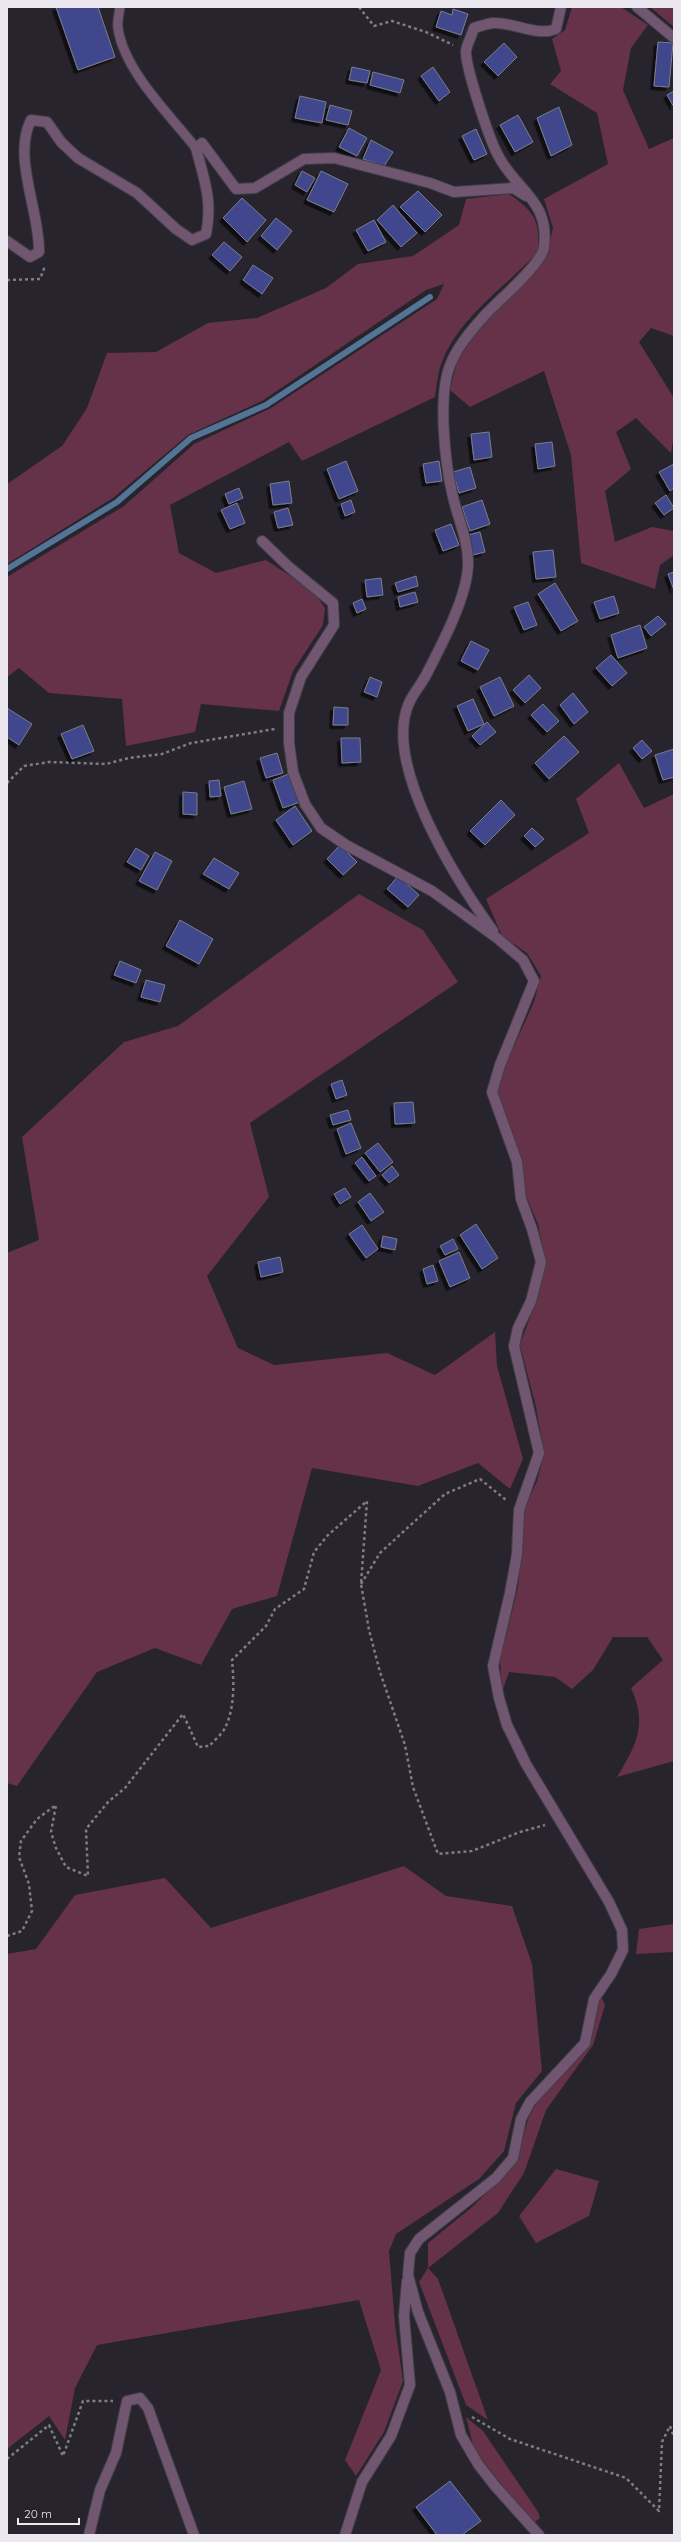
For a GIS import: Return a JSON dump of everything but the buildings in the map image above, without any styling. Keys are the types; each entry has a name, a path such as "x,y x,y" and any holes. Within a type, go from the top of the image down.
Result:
{"street":[{"path":"497,938 473,904 421,808 404,753 403,725 409,703 424,678 459,603 468,566 464,533 453,498 446,461 445,392 450,364 466,338 544,253 546,229 534,201 499,157 472,80 466,52 474,28 493,23 525,27 546,33 556,29 561,7"},
{"path":"637,7 674,38"},
{"path":"7,241 30,257 39,252 39,232 27,181 25,131 31,120 47,122 61,142 78,158 137,193 176,229 192,240 206,234 210,214 208,192 196,148 202,143 236,189 255,188 304,159 334,158 430,183 454,192 513,188 534,201"},
{"path":"262,541 289,567 333,603 334,625 299,682 289,713 293,772 305,804 321,828 346,845 432,891 497,938 523,960 534,981 500,1065 492,1092 516,1162 521,1199 541,1262 531,1301 518,1328 514,1346 539,1453 519,1510 513,1577 493,1666 499,1698 507,1725 526,1764 609,1902 622,1930 623,1950 611,1974 594,1999 585,2043 568,2064 530,2102 521,2119 512,2158 496,2178 419,2239 410,2253 404,2316 410,2385 391,2436 362,2482 345,2535"},
{"path":"408,2275 418,2312 453,2405 461,2435 478,2464 539,2535"},
{"path":"89,2535 100,2490 116,2453 127,2401 140,2398 148,2408 194,2535"}],"lane":[{"path":"120,7 118,28 127,58 148,89 196,148"}],"path":[{"path":"359,7 374,26 392,21 426,32 466,52"},
{"path":"7,783 24,766 49,762 106,764 129,758 162,754 192,743 289,727"},
{"path":"361,1584 380,1554 445,1494 480,1480 519,1510"},
{"path":"7,1936 22,1931 32,1911 29,1884 19,1857 21,1841 37,1819 56,1805 51,1832 56,1848 66,1867 88,1876 86,1829 108,1802 125,1788 183,1714 198,1747 209,1746 225,1729 230,1713 234,1681 232,1660 266,1626 275,1609 304,1588 314,1552 328,1535 367,1501 361,1584 380,1672 405,1745 413,1787 438,1854 472,1851 520,1832 561,1821"},
{"path":"7,2458 49,2425 63,2456 83,2401 127,2401"},
{"path":"453,2405 510,2440 626,2478 659,2511 662,2442 670,2426 674,2437"}],"shaded area":[{"path":"572,7 621,7 648,25 631,48 623,90 649,149 674,138 674,336 651,328 639,342 674,398 674,434 671,453 636,418 616,432 631,469 605,491 615,542 652,527 674,531 674,555 660,565 655,589 581,563 571,455 544,371 470,407 450,390 457,362 472,338 547,255 553,228 544,199 608,164 597,113 550,84 561,71 552,39 565,30"},
{"path":"650,7 674,7 674,27"},
{"path":"509,194 525,206 537,224 538,252 486,301 462,328 452,342 440,366 435,397 302,461 289,442 170,505 179,553 216,573 266,560 313,591 325,608 323,625 293,671 279,711 201,704 195,732 126,746 122,699 49,693 19,668 7,677 7,577 124,506 194,444 271,408 437,299 444,284 426,290 262,401 188,435 113,498 7,564 7,484 62,446 87,408 107,353 156,352 208,323 257,318 326,288 358,264 413,256 459,225 466,199"},
{"path":"619,763 644,808 674,794 674,1761 617,1777 630,1755 638,1734 639,1713 631,1688 663,1660 647,1637 613,1637 593,1670 572,1689 555,1677 509,1672 502,1692 500,1660 518,1587 524,1509 537,1481 544,1454 536,1407 520,1345 535,1303 545,1259 538,1224 526,1196 521,1159 497,1091 505,1066 534,1002 541,976 527,953 502,936 486,899 589,833 576,799"},
{"path":"359,894 423,930 458,982 250,1123 269,1197 207,1276 238,1348 274,1365 387,1353 435,1375 495,1332 497,1366 523,1459 510,1489 478,1463 418,1486 312,1468 277,1596 232,1609 201,1665 155,1648 97,1672 17,1786 7,1783 7,1253 39,1240 22,1137 124,1042 178,1026"},
{"path":"404,1866 446,1896 512,1906 532,1964 542,2071 516,2103 504,2151 479,2179 396,2234 389,2251 395,2325 403,2381 384,2432 356,2476 345,2460 381,2370 359,2300 97,2345 75,2388 65,2440 49,2416 7,2449 7,1954 36,1949 75,1895 165,1878 211,1928"},
{"path":"674,1924 674,1952 636,1954 639,1929"},
{"path":"601,1996 605,2005 593,2045 546,2110 524,2173 498,2213 428,2268 428,2243 471,2208 503,2177 518,2157 528,2119 539,2098 589,2043 594,2012"},
{"path":"556,2169 599,2181 589,2216 536,2243 519,2216"},
{"path":"428,2268 438,2279 488,2420 466,2405 419,2282"},
{"path":"466,2417 483,2431 538,2512 540,2518 532,2524 474,2449"}],"waterway":[{"path":"7,569 117,502 191,438 266,405 430,297"}]}
